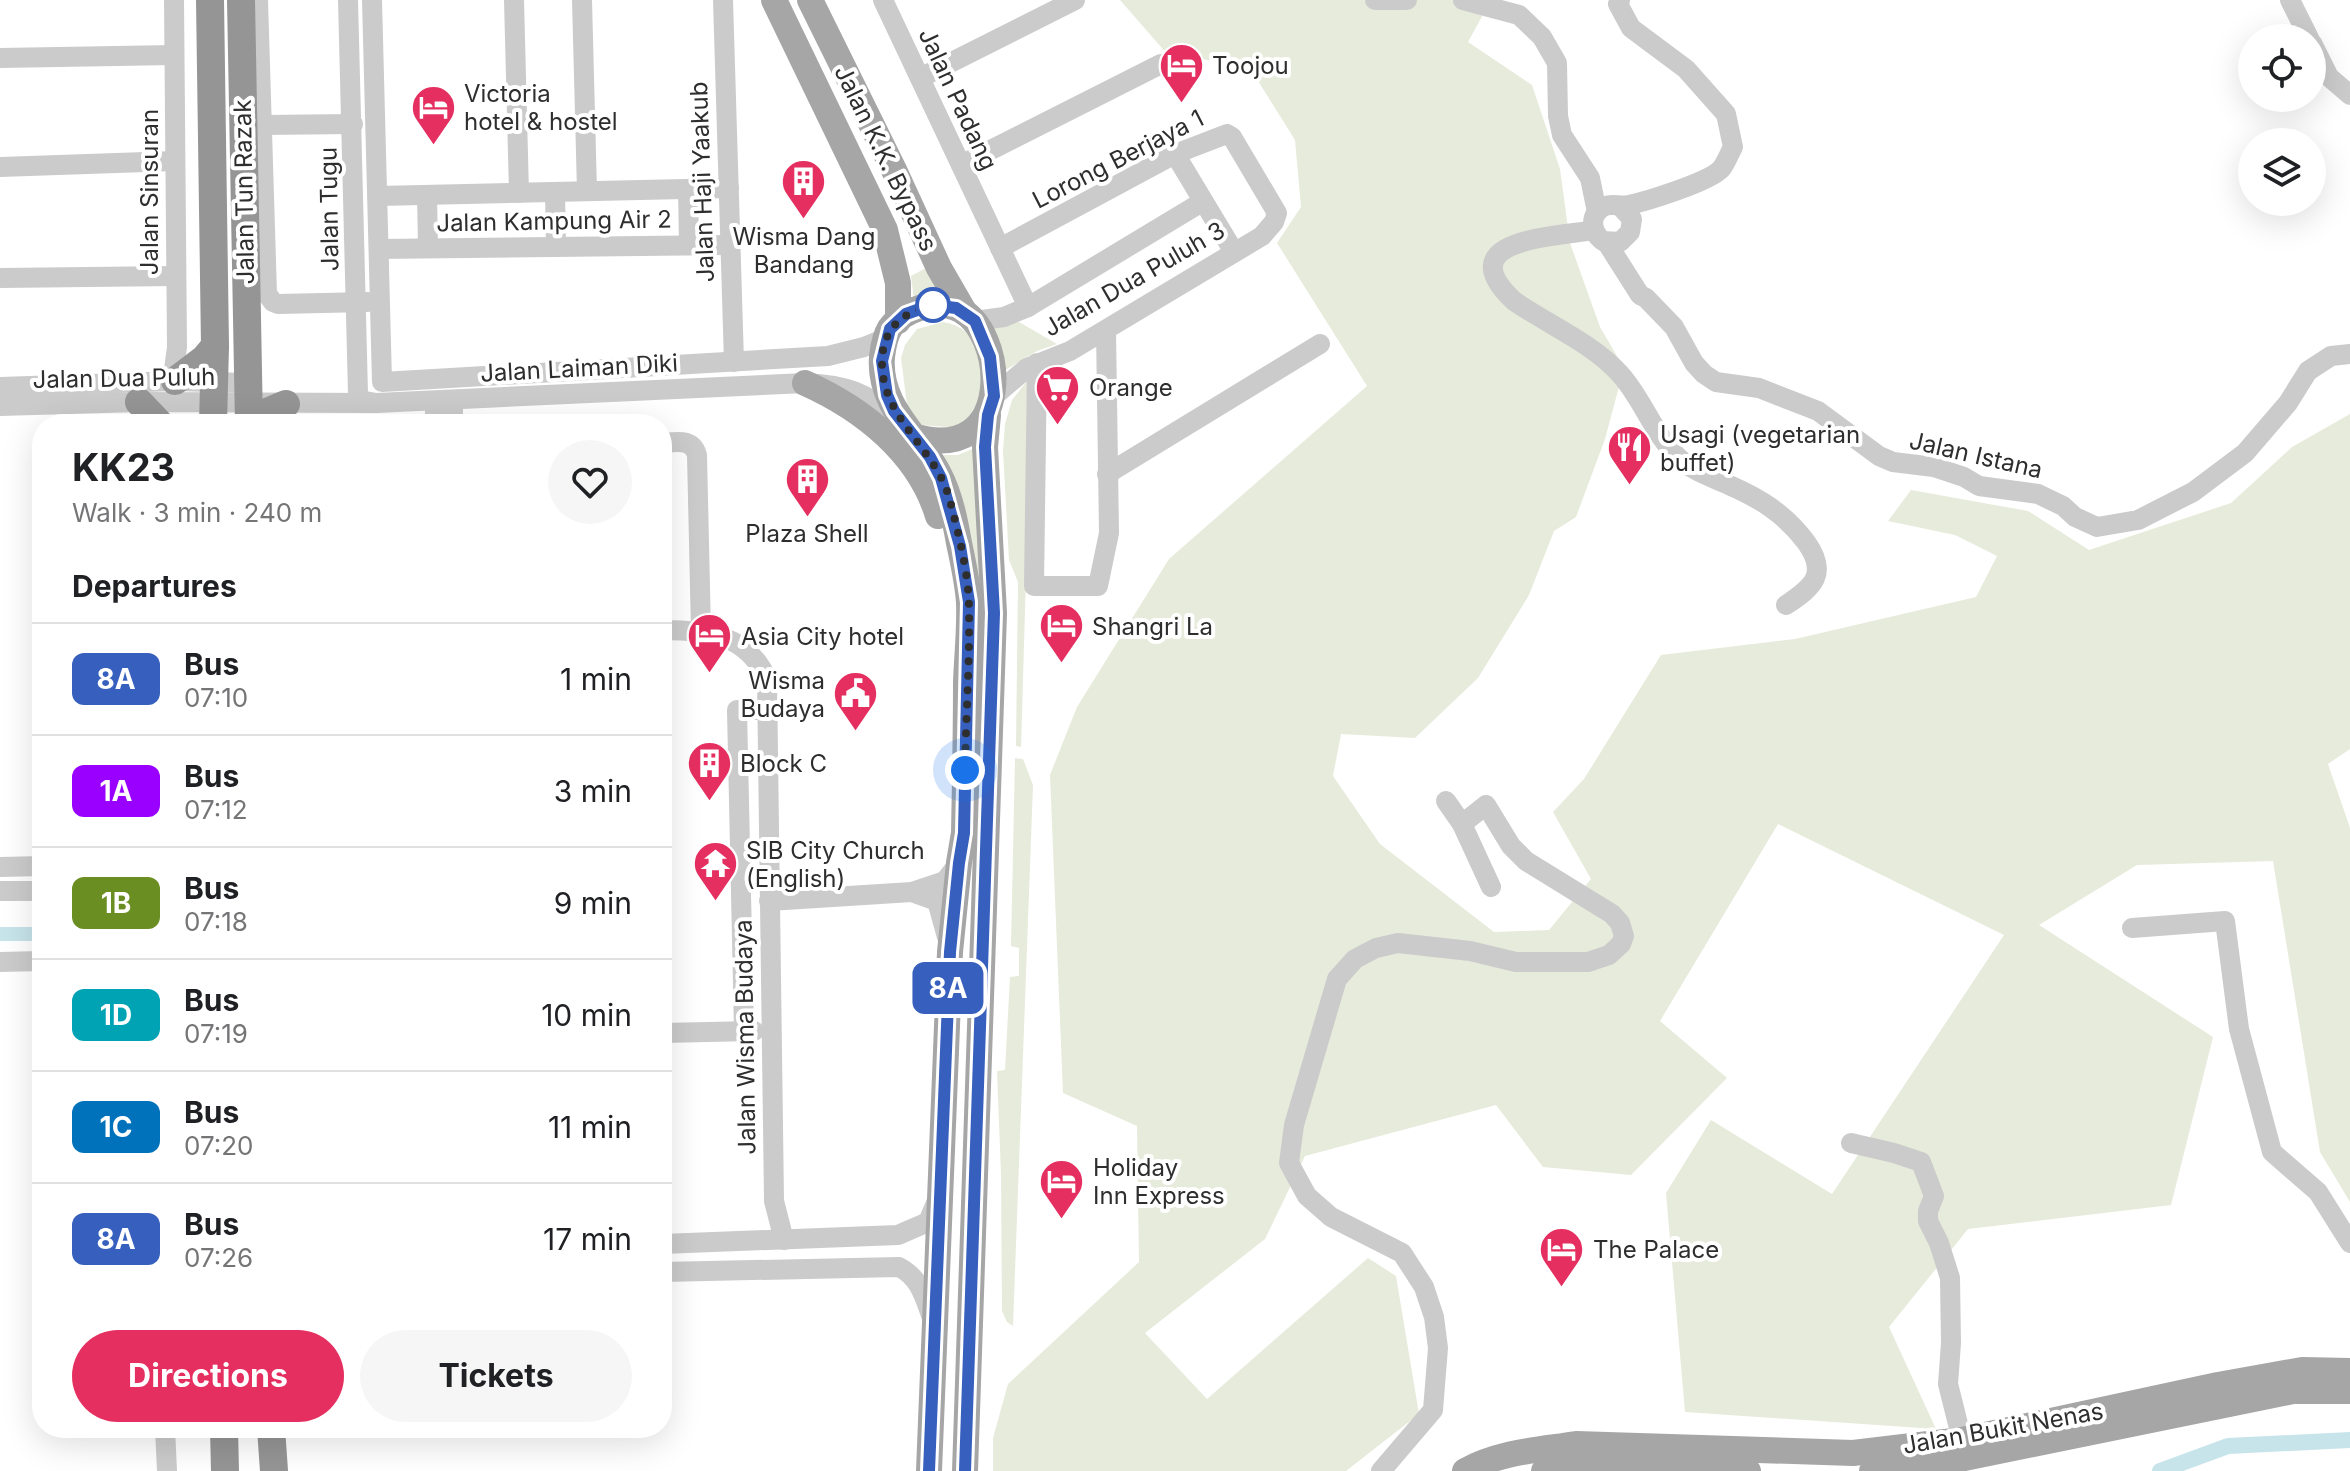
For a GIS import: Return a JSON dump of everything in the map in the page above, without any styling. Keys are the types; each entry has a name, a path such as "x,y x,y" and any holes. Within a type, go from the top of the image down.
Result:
{"highway":[{"name":"Jalan Tun Razak","path":"212,0 213,402"},
{"name":"Jalan Tun Razak","path":"241,0 250,409"},
{"path":"170,381 204,359 215,346"},
{"path":"139,402 150,414"},
{"path":"262,414 286,404"},
{"path":"224,1438 225,1471"},
{"path":"260,1438 260,1471"},
{"path":"272,1438 274,1471"}],"main road":[{"name":"Jalan K.K. Bypass","path":"774,0 885,230 898,283 892,329"},
{"name":"Jalan K.K. Bypass","path":"810,0 939,268 970,317"},
{"path":"929,1471 950,952 964,833 969,602 948,496 930,457 887,395 882,361 892,329 906,314 931,305 949,306 970,317 990,357 991,406 985,447 994,613 965,1471"},
{"path":"805,383 853,407 903,454 928,490 955,577 969,602"},
{"path":"908,429 930,441 947,441 974,430 991,406"},
{"name":"Jalan Bukit Nenas","path":"1465,1471 1479,1464 1534,1449 1576,1444 1853,1453 1962,1440 2302,1370 2350,1371"},
{"name":"Jalan Bukit Nenas","path":"1872,1471 1953,1461 2293,1391 2350,1391"},
{"path":"1544,1471 1636,1464 1748,1471"}],"street":[{"name":"Jalan Sinsuran","path":"170,381 176,361 174,0"},
{"path":"258,0 268,296 278,304 379,302"},
{"name":"Jalan Tugu","path":"348,0 358,394 360,400 376,403"},
{"name":"Jalan Tugu","path":"372,0 381,379 382,382 395,382"},
{"path":"514,0 519,193"},
{"path":"582,0 587,191"},
{"name":"Jalan Haji Yaakub","path":"723,0 734,362"},
{"name":"Jalan Padang","path":"883,0 1028,307"},
{"path":"920,78 1075,0"},
{"path":"1375,0 1407,0"},
{"name":"Jalan Istana","path":"1463,0 1519,15 1542,37 1557,63 1558,116 1562,135 1590,178 1599,228 1640,295 1674,327 1704,374 1716,382 1759,388 1818,411 1879,456 1893,462 1934,467 1979,486 2038,494 2097,527 2138,520 2193,492 2245,453 2288,403 2308,371 2331,356 2350,354"},
{"path":"1599,228 1606,206 1661,196 1720,170 1733,147 1726,114 1686,69 1631,28 1618,4 1620,0"},
{"path":"2290,0 2302,24"},
{"path":"0,58 174,55"},
{"path":"961,165 1161,64"},
{"path":"2326,71 2350,95"},
{"path":"262,125 353,124"},
{"name":"Lorong Berjaya 1","path":"1000,248 1175,154 1227,134 1232,137 1277,213 1274,222 1262,236"},
{"path":"1175,154 1234,252"},
{"path":"0,167 175,161"},
{"path":"1590,178 1630,214 1636,274 1646,298"},
{"name":"Jalan Kampung Air 2","path":"378,196 729,188"},
{"path":"688,189 689,245"},
{"path":"555,192 556,247"},
{"path":"427,195 428,248"},
{"path":"1661,196 1620,242 1599,228 1512,245 1498,251 1492,262 1493,274 1514,301 1600,356 1621,374 1655,427 1684,463 1756,497 1787,518 1817,557 1817,574 1809,589 1786,605"},
{"path":"970,317 1004,317 1028,307 1202,202"},
{"name":"Jalan Dua Puluh 3","path":"991,406 1027,368 1070,351 1262,236"},
{"name":"Jalan Kampung Air 2","path":"379,249 730,245"},
{"path":"0,278 176,276"},
{"name":"Jalan Laiman Diki","path":"395,382 828,356 864,347 892,329"},
{"path":"1037,363 1034,586 1098,586 1109,533 1106,330"},
{"path":"1107,474 1320,344"},
{"name":"Jalan Dua Puluh","path":"0,387 170,381 213,402"},
{"name":"Jalan Laiman Diki","path":"286,404 376,403 805,383 837,385 859,392 878,402 908,429"},
{"path":"439,414 444,400"},
{"path":"444,400 449,414"},
{"name":"Jalan Dua Puluh","path":"0,406 213,402 250,409"},
{"path":"672,443 687,442 694,446 697,455 701,631"},
{"path":"672,630 701,631 737,644"},
{"path":"672,641 737,644"},
{"name":"Jalan Wisma Budaya","path":"737,644 753,654 767,679 774,1201 784,1240"},
{"path":"744,1031 737,710 766,710"},
{"path":"1446,801 1462,824 1491,887"},
{"path":"1381,1471 1433,1410 1438,1348 1434,1317 1424,1287 1402,1253 1331,1217 1307,1196 1289,1163 1294,1125 1337,979 1355,959 1376,948 1398,943 1470,951 1516,962 1588,962 1609,955 1621,944 1624,936 1620,923 1612,914 1526,861 1511,846 1486,805 1462,824"},
{"path":"769,901 912,892 945,881 959,863"},
{"path":"0,867 32,867"},
{"path":"0,891 32,891"},
{"path":"912,892 937,901 950,952"},
{"path":"0,902 32,902"},
{"path":"2132,928 2225,921 2239,1029 2272,1152 2318,1192 2350,1243"},
{"path":"0,962 32,961"},
{"path":"672,1033 771,1030"},
{"path":"1851,1143 1921,1162 1926,1171 1934,1196 1928,1221 1950,1278 1948,1384 1962,1440"},
{"path":"672,1244 898,1235 928,1222 938,1199"},
{"name":"Jalan Wisma Budaya","path":"756,1240 765,1229 774,1201"},
{"path":"898,1235 891,1245 893,1260 919,1284 935,1327"},
{"path":"866,1236 877,1250 876,1259 867,1268"},
{"path":"672,1272 899,1267"},
{"path":"165,1438 167,1471"}],"green space":[{"path":"1120,0 1491,0 1468,42 1532,85 1560,169 1570,243 1600,327 1624,368 1605,439 1576,517 1554,531 1529,595 1478,678 1415,738 1341,734 1333,776 1380,844 1494,932 1549,930 1591,879 1553,812 1584,779 1661,655 1795,639 1976,597 1997,556 1955,535 1888,521 1911,490 2028,511 2089,550 2231,503 2292,447 2350,414 2350,749 2328,764 2350,828 2350,1202 2320,1152 2273,861 2137,865 2039,925 2213,1037 2171,1205 1968,1229 1889,1327 1936,1429 1685,1412 1666,1193 1711,1120 1832,1194 2004,935 1778,824 1660,1021 1727,1078 1631,1175 1543,1167 1496,1105 1305,1156 1265,1239 1145,1333 1207,1399 1368,1258 1396,1276 1419,1414 1346,1471 993,1471 993,1438 1008,1384 1139,1262 1137,1126 1063,1093 1050,775 1077,707 1169,559 1367,386 1277,243 1301,207 1295,140 1248,65 1168,55"},
{"path":"928,267 945,299 914,300 911,276"},
{"path":"943,322 965,331 976,348 980,369 984,392 962,428 921,425 907,405 901,358 905,345 917,329"},
{"path":"1019,322 1057,344 1037,351 1004,371 1001,348 991,326"},
{"path":"1027,381 1021,747 1016,746 1018,582 1009,560 1003,451 1005,424 1012,400"},
{"path":"977,447 988,619 942,455 958,455"},
{"path":"1015,758 1023,759 1033,785 1013,1326 1007,1322 1002,1311 997,1071 1005,1070 1010,977 1019,976 1019,948 1011,946"}],"water":[{"path":"0,927 32,927 32,941 0,941"}],"waterway":[{"path":"2160,1471 2228,1446 2350,1440"}],"bus line":[{"name":"8A","path":"929,1471 950,952 964,833 969,602 948,496 930,457 894,411 887,395 882,361 890,329 906,314 931,305 956,308 975,321 990,357 994,396 988,415 985,447 994,613 965,1471"}],"place":[{"name":"Toojou","path":"1181,104"},
{"name":"Victoria hotel & hostel","path":"433,146"},
{"name":"Wisma Dang Bandang","path":"804,221"},
{"name":"Orange","path":"1058,426"},
{"name":"Usagi (vegetarian buffet)","path":"1629,487"},
{"name":"Plaza Shell","path":"807,518"},
{"name":"Shangri La","path":"1061,665"},
{"name":"Asia City hotel","path":"710,675"},
{"name":"Wisma Budaya","path":"856,733"},
{"name":"Block C","path":"709,802"},
{"name":"SIB City Church (English)","path":"715,903"},
{"name":"Holiday Inn Express","path":"1062,1220"},
{"name":"The Palace","path":"1562,1288"}],"route":[{"path":"933,305 906,314 890,329 882,361 883,377 894,411 930,457 941,478 960,546 969,602 965,770"}]}
